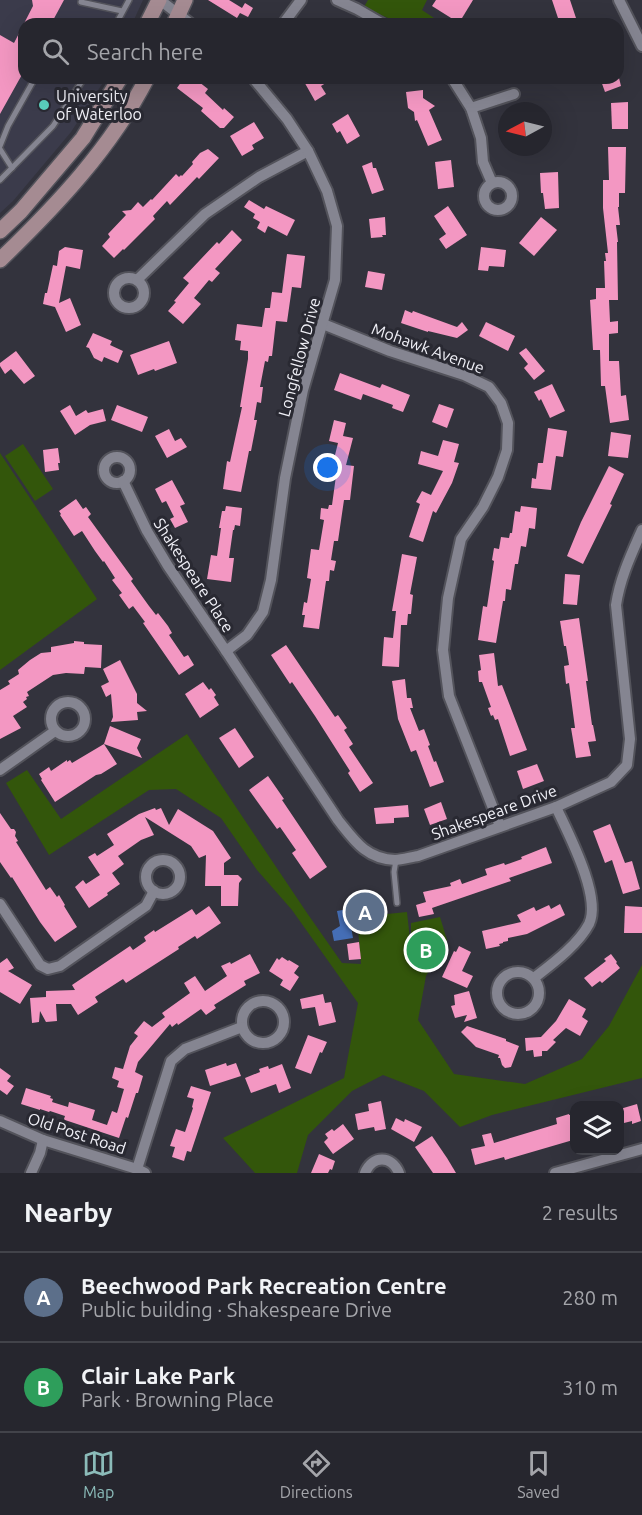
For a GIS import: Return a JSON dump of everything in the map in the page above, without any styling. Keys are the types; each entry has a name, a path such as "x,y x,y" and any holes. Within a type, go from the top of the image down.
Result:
{"main road":[{"path":"150,18 159,0"},
{"path":"182,18 185,0"},
{"path":"0,231 21,211 83,138 116,84"},
{"path":"0,260 46,216 105,147 143,84"}],"street":[{"path":"159,0 179,18"},
{"path":"288,18 301,0"},
{"path":"337,0 373,18"},
{"path":"619,0 642,46"},
{"name":"Longfellow Drive","path":"226,651 247,635 263,612 271,580 285,478 303,390 335,280 337,226 327,191 308,151 287,119 258,84"},
{"path":"456,84 471,108 481,138 483,162 492,183"},
{"path":"471,108 514,94"},
{"path":"137,280 205,214 259,177 308,151"},
{"name":"Mohawk Avenue","path":"323,324 390,351 464,375 489,387 501,403 508,423 507,450 498,477 483,507 461,539 448,598 443,650 449,696 500,826"},
{"name":"Shakespeare Place","path":"123,481 147,531 168,566 226,651"},
{"name":"Shakespeare Drive","path":"226,651 338,820 357,844 376,858 396,860 418,856 556,807 611,782 627,765 630,738 616,605 618,587 642,530"},
{"path":"0,770 55,731"},
{"path":"534,978 556,961 579,938 590,921 593,909 591,893 585,876 556,807"},
{"path":"0,904 40,965 48,969 60,966 146,906 154,891"},
{"path":"261,1001 274,1004 280,1009 285,1019 282,1034 270,1043 252,1041 246,1036 243,1027 242,1018 245,1011 250,1005 261,1001"},
{"path":"141,1171 171,1061 185,1049 243,1027"},
{"name":"Old Post Road","path":"0,1121 43,1140 141,1171"},
{"path":"32,1173 43,1140"},
{"path":"555,1173 583,1169 642,1149"},
{"path":"364,1173 374,1161 387,1160 393,1163 399,1173"}],"lane":[{"path":"119,18 129,0"},
{"path":"81,2 123,11"},
{"path":"12,168 0,148 8,126 32,84"},
{"path":"0,180 53,126 80,84"},
{"path":"396,860 394,872 397,903"}],"shaded area":[{"name":"University of Waterloo","path":"0,0 143,0 135,18 18,18 18,84 102,84 71,132 13,201 0,213"}],"green space":[{"path":"368,0 427,0 422,10 434,18 388,18 364,7"},
{"path":"23,444 53,489 35,501 5,456"},
{"path":"0,453 97,599 0,670"},
{"path":"187,734 342,963 361,964 357,917 407,912 411,949 411,923 440,917 447,940 426,976 418,1020 454,1074 525,1084 582,1059 609,1026 642,965 642,1078 492,1115 460,1127 424,1091 383,1075 352,1091 308,1135 297,1173 255,1173 223,1138 344,1078 358,1003 292,910 257,870 221,818 176,789 149,790 49,855 6,783 27,770 61,819"}],"water":[{"path":"348,909 353,938 334,941 332,931 340,926 337,911"}],"building":[{"path":"32,0 64,0 54,18 27,18 33,6"},
{"path":"208,0 229,0 242,8 245,3 253,8 248,17 240,13 237,18"},
{"path":"436,0 473,0 462,18 451,18 432,6"},
{"path":"552,0 570,0 576,18 558,18"},
{"path":"0,35 14,43 18,35 18,82 0,114"},
{"path":"180,84 202,84 208,89 205,93 234,117 224,128 220,128 201,111 203,108 177,88"},
{"path":"305,84 324,84 321,86 326,94 315,101"},
{"path":"602,84 620,84 621,86 605,92"},
{"path":"423,90 423,98 435,106 429,110 442,140 428,146 417,120 415,121 414,112 408,108 406,92"},
{"path":"628,102 628,129 612,129 611,103"},
{"path":"348,114 360,136 347,144 340,131 337,133 332,124"},
{"path":"254,122 264,138 252,145 254,149 242,156 230,136"},
{"path":"608,147 626,147 625,193 619,193 620,225 616,225 618,300 609,300 610,322 618,321 618,333 609,334 609,361 619,361 621,396 626,395 629,420 610,423 605,386 601,386 600,350 593,350 590,300 596,299 596,288 605,288 604,261 606,261 605,253 608,253 603,208 603,180 609,180"},
{"path":"208,149 219,158 170,205 167,201 153,216 155,219 114,258 102,246 110,237 108,234 126,215 122,211 131,210 138,202 143,207 176,174 179,177 182,176 200,153"},
{"path":"451,160 454,187 438,189 435,162"},
{"path":"372,162 384,190 372,194 362,166"},
{"path":"558,172 559,208 545,209 540,173"},
{"path":"249,200 264,209 266,206 295,220 287,236 268,226 265,233 257,228 260,222 253,218 255,214 244,207"},
{"path":"448,206 467,235 446,249 439,239 446,234 434,216"},
{"path":"385,217 386,235 371,238 369,219"},
{"path":"541,217 557,230 534,256 519,243"},
{"path":"232,230 242,240 215,269 220,273 212,282 209,280 194,298 201,304 183,324 168,311 189,283 183,278 217,242 219,244"},
{"path":"65,247 83,250 80,269 66,266 59,303 70,298 81,325 66,332 55,307 43,304 53,265 57,266 59,251"},
{"path":"481,247 506,250 504,267 489,266 488,271 478,270"},
{"path":"287,254 305,256 301,288 292,287 287,322 276,321 272,356 269,356 268,362 265,361 260,387 263,387 261,403 257,402 254,420 257,420 241,492 223,489 227,461 230,462 242,407 240,407 248,359 248,351 240,350 241,341 235,340 237,324 262,327 265,308 270,308 272,292 282,293"},
{"path":"368,271 385,274 382,290 365,287"},
{"path":"405,310 457,327 462,322 468,330 457,338 428,332 401,323"},
{"path":"486,322 515,336 508,351 479,336"},
{"path":"93,333 112,341 110,345 123,351 118,363 104,357 102,362 94,358 89,348 86,347"},
{"path":"169,341 177,363 138,375 130,355"},
{"path":"526,348 545,371 534,380 524,368 528,364 519,353"},
{"path":"16,351 35,376 24,384 11,369 5,374 0,366 0,363"},
{"path":"340,373 380,388 382,384 410,395 403,412 392,408 393,405 363,394 361,400 334,390"},
{"path":"552,384 565,411 550,418 541,399 539,401 534,392"},
{"path":"439,404 454,409 447,428 432,422"},
{"path":"70,405 76,416 86,410 88,413 103,409 106,421 90,425 75,435 60,411"},
{"path":"117,405 148,417 142,432 111,420"},
{"path":"334,420 346,423 343,436 353,438 346,465 354,466 350,500 344,500 338,541 334,541 331,560 336,561 334,571 330,570 329,581 326,581 319,629 303,627 305,615 302,615 304,602 307,603 311,579 307,578 311,549 319,550 324,520 320,519 321,508 328,509 329,505 332,505 336,476 324,475 325,462 333,463 338,443 329,441"},
{"path":"548,428 567,431 563,457 556,456 551,490 531,488 532,478 536,479 538,463 543,463"},
{"path":"169,429 175,441 181,438 187,447 167,458 155,436"},
{"path":"611,432 631,435 628,458 608,456"},
{"path":"443,440 459,444 454,462 459,463 452,483 436,513 433,511 423,542 409,537 420,504 416,502 422,491 431,495 443,471 418,464 421,451 438,456"},
{"path":"58,448 59,470 45,472 43,450"},
{"path":"609,466 624,474 610,504 612,505 583,564 567,556"},
{"path":"172,480 185,504 180,506 188,522 175,528 170,519 174,517 166,501 162,503 155,489"},
{"path":"76,499 83,509 86,507 91,514 88,517 133,579 131,581 156,615 158,613 168,626 172,633 169,635 184,657 188,655 194,665 179,675 133,606 129,609 119,595 122,593 112,580 115,578 82,531 74,536 60,515 59,511"},
{"path":"226,506 242,508 240,526 235,525 233,530 229,558 234,558 231,582 207,579 211,555 217,556 222,511 225,511"},
{"path":"521,506 537,508 535,529 529,528 526,547 521,546 518,564 515,564 511,590 506,589 496,643 478,640 483,606 487,607 494,548 499,549 501,537 509,538 512,533 515,511 520,512"},
{"path":"402,554 417,557 410,594 413,595 411,614 408,614 407,625 401,625 399,667 382,666 384,637 393,638 396,611 392,611"},
{"path":"565,574 580,575 577,605 563,604"},
{"path":"579,618 596,741 588,742 591,756 576,758 571,728 575,728 569,683 566,684 564,666 569,665 560,621"},
{"path":"74,641 102,645 101,668 85,667 84,674 53,675 27,692 29,696 23,702 27,707 13,716 21,728 0,739 0,690 10,684 8,681 19,674 18,670 30,660 41,653 51,652 51,647 74,643"},
{"path":"286,645 335,717 338,715 347,728 344,730 353,744 349,747 373,783 360,792 348,773 350,771 315,716 271,655"},
{"path":"494,653 498,686 502,685 527,750 510,756 498,719 495,720 493,715 491,716 488,708 491,707 482,682 479,682 478,671 481,670 479,655"},
{"path":"120,660 137,694 137,703 147,711 137,712 138,720 111,722 113,717 111,694 106,697 101,686 109,682 103,669"},
{"path":"405,679 407,698 411,698 413,708 410,708 419,731 424,729 434,762 436,761 444,782 430,787 416,750 411,752 398,719 392,681"},
{"path":"203,682 216,695 214,697 219,705 200,718 185,694"},
{"path":"110,726 141,739 137,748 142,758 104,744"},
{"path":"235,728 254,757 239,768 219,738"},
{"path":"104,744 117,764 55,802 39,774 49,767 51,771 67,760 72,763"},
{"path":"537,764 544,781 523,789 517,771"},
{"path":"268,776 327,867 310,879 292,853 296,850 280,827 277,829 249,790"},
{"path":"441,802 447,819 430,825 424,809"},
{"path":"408,805 409,817 394,818 394,823 376,824 374,808"},
{"path":"155,808 156,810 161,808 169,825 178,809 213,831 231,858 224,863 224,875 238,875 242,879 239,883 238,906 221,906 221,886 205,886 206,855 199,858 191,846 145,817 154,835 141,840 118,856 124,864 112,873 120,884 89,908 75,887 83,880 86,884 100,875 88,857 95,853 97,856 114,845 107,834 139,814"},
{"path":"0,813 11,829 16,832 15,836 18,841 16,842 46,890 50,887 57,897 59,895 77,927 55,942 0,862"},
{"path":"610,824 625,863 632,861 640,889 623,894 612,860 605,863 593,831"},
{"path":"546,847 552,863 509,878 511,881 432,908 434,914 419,917 416,905 426,902 423,892 451,886 450,883 460,879 462,884 487,875 485,869 522,859 521,857"},
{"path":"560,904 565,915 527,934 508,938 508,941 499,944 500,946 486,949 482,931 521,922 517,915 534,907 536,911 549,905 551,909"},
{"path":"209,906 221,923 197,939 195,936 126,983 123,979 95,997 98,1002 78,1015 71,1004 56,1004 57,1021 46,1022 40,1011 39,1022 32,1023 30,998 46,997 46,991 75,990 72,985 130,946 133,950 146,941 144,937 154,930 155,932 192,909 196,915"},
{"path":"625,906 642,907 642,933 624,933"},
{"path":"359,942 361,959 349,960 347,944"},
{"path":"459,946 471,952 462,971 473,976 467,988 442,977 454,951 456,952"},
{"path":"250,954 260,973 244,981 246,985 214,1005 216,1008 206,1015 201,1009 178,1025 177,1023 172,1027 170,1024 138,1062 135,1072 143,1076 119,1138 65,1120 65,1116 21,1104 26,1088 51,1096 52,1102 68,1107 69,1102 95,1110 92,1120 107,1125 112,1111 117,1113 124,1089 117,1087 119,1081 112,1078 115,1067 123,1069 130,1046 138,1036 134,1033 144,1021 152,1027 165,1017 162,1013 190,993 184,983 195,976 205,991 227,976 221,966 230,962 231,964"},
{"path":"611,954 620,968 602,983 600,981 592,987 584,978 606,961 604,959"},
{"path":"282,957 299,966 294,973 299,977 290,991 280,985 283,980 269,971 277,958 279,960"},
{"path":"7,958 14,968 8,971 32,985 20,1004 0,992 0,963"},
{"path":"469,991 477,1018 464,1022 467,1015 455,1018 451,1006 455,1005 454,995"},
{"path":"323,994 325,1003 331,1002 336,1022 319,1026 315,1007 302,1009 300,999"},
{"path":"569,999 586,1009 582,1017 588,1021 580,1036 566,1028 553,1040 556,1042 547,1051 542,1051 542,1056 534,1057 533,1050 526,1051 525,1038 541,1037 556,1021"},
{"path":"467,1026 506,1039 519,1046 511,1067 505,1068 502,1065 498,1058 499,1055 476,1047 461,1032"},
{"path":"308,1035 327,1042 311,1074 295,1068"},
{"path":"226,1063 227,1066 236,1063 241,1076 210,1086 205,1070"},
{"path":"282,1064 291,1088 279,1093 276,1084 251,1093 245,1078 260,1072 259,1069 268,1066 269,1069"},
{"path":"0,1068 11,1076 7,1081 14,1086 7,1095 0,1090"},
{"path":"191,1086 211,1092 191,1152 187,1151 184,1161 172,1157 175,1147 170,1146 176,1129 185,1132 193,1108 194,1099 187,1097"},
{"path":"381,1101 386,1129 375,1131 374,1127 358,1130 355,1114 369,1111 368,1104"},
{"path":"637,1104 641,1121 632,1124 632,1121 624,1123 624,1108"},
{"path":"570,1115 570,1141 505,1160 504,1157 475,1165 471,1149 485,1146 482,1135 491,1133 494,1143 557,1124 556,1118"},
{"path":"396,1118 404,1122 405,1119 422,1127 414,1142 391,1129"},
{"path":"343,1124 354,1139 333,1154 324,1142 328,1138 325,1134"},
{"path":"432,1136 456,1173 433,1173 415,1147"},
{"path":"319,1154 335,1161 332,1170 330,1169 328,1173 311,1173"}],"place":[{"name":"University of Waterloo","path":"44,105"},
{"name":"Beechwood Park Recreation Centre","path":"365,912"},
{"name":"Clair Lake Park","path":"426,950"}]}
